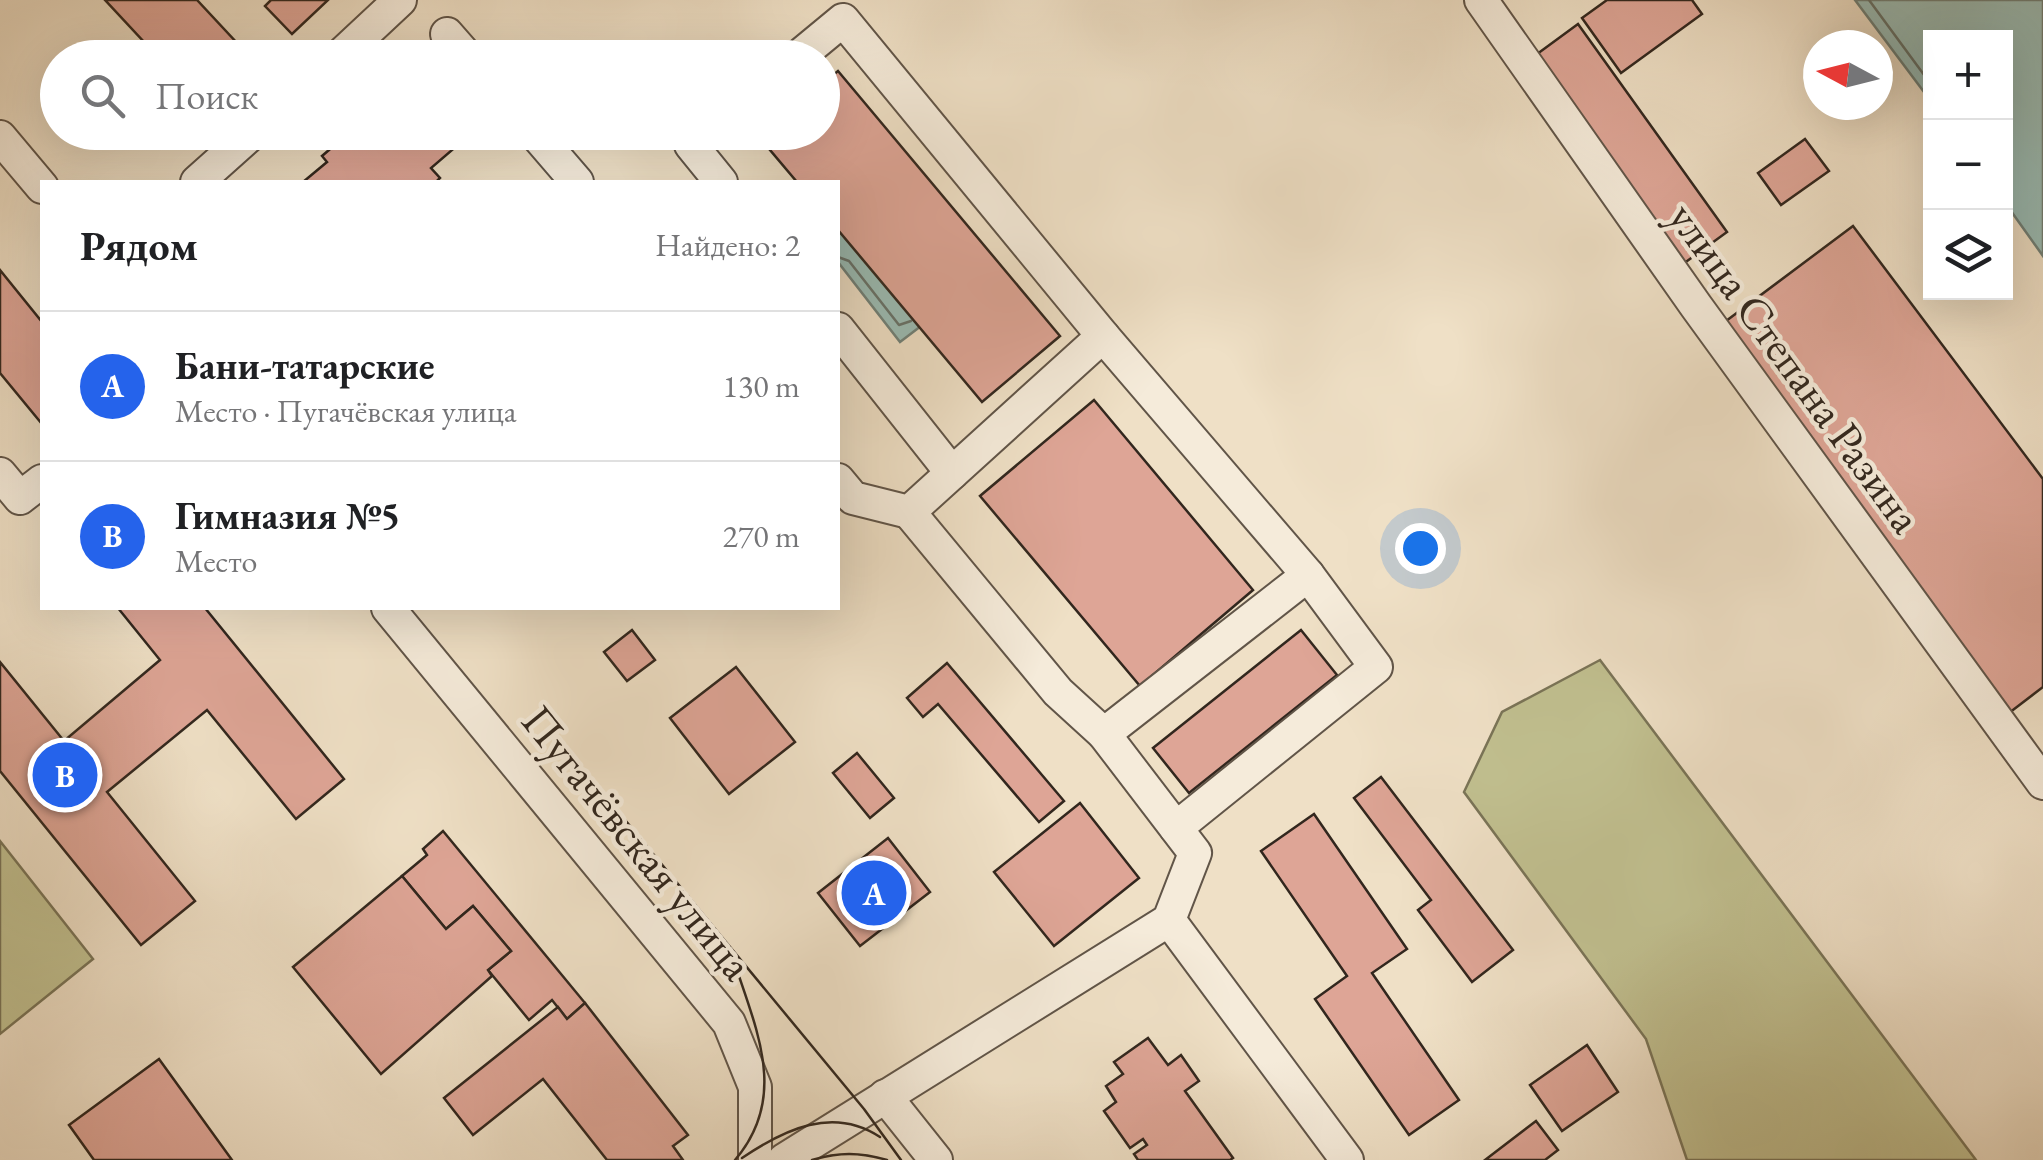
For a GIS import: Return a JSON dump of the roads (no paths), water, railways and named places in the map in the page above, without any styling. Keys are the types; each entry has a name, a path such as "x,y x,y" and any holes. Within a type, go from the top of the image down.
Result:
{"street":[{"path":"357,40 400,0"},
{"name":"улица Степана Разина","path":"1481,0 1696,306 2043,783"},
{"path":"819,40 843,20 1103,336 1308,575 1376,668 1176,828"},
{"path":"0,137 40,185"},
{"path":"199,180 233,150"},
{"path":"550,150 576,180"},
{"path":"696,150 720,180"},
{"path":"840,332 952,473"},
{"path":"909,512 1103,336"},
{"path":"0,474 20,498 40,483"},
{"path":"784,1160 1169,920 1196,854 1104,734 1058,692 909,512 854,498 840,482"},
{"path":"1104,734 1308,575"},
{"name":"Пугачёвская улица","path":"403,613 729,1024 754,1088 754,1160"},
{"path":"1169,920 1347,1160"},
{"path":"885,1096 936,1160"}],"water":[{"path":"1855,0 2043,0 2043,256 2013,214 2013,30 1923,30 1923,91 1893,51 1893,30 1878,30"},
{"path":"879,152 984,278 900,342 840,265 840,183"}],"tram line":[{"path":"592,780 864,1109 901,1160"},
{"path":"733,958 758,1035 764,1086 752,1136 735,1160"},
{"path":"742,1158 792,1130 827,1122 845,1123 880,1137"},
{"path":"812,1160 849,1154 887,1160"}],"place":[{"name":"Гимназия №5","path":"65,775"},
{"name":"Бани-татарские","path":"874,893"}]}
